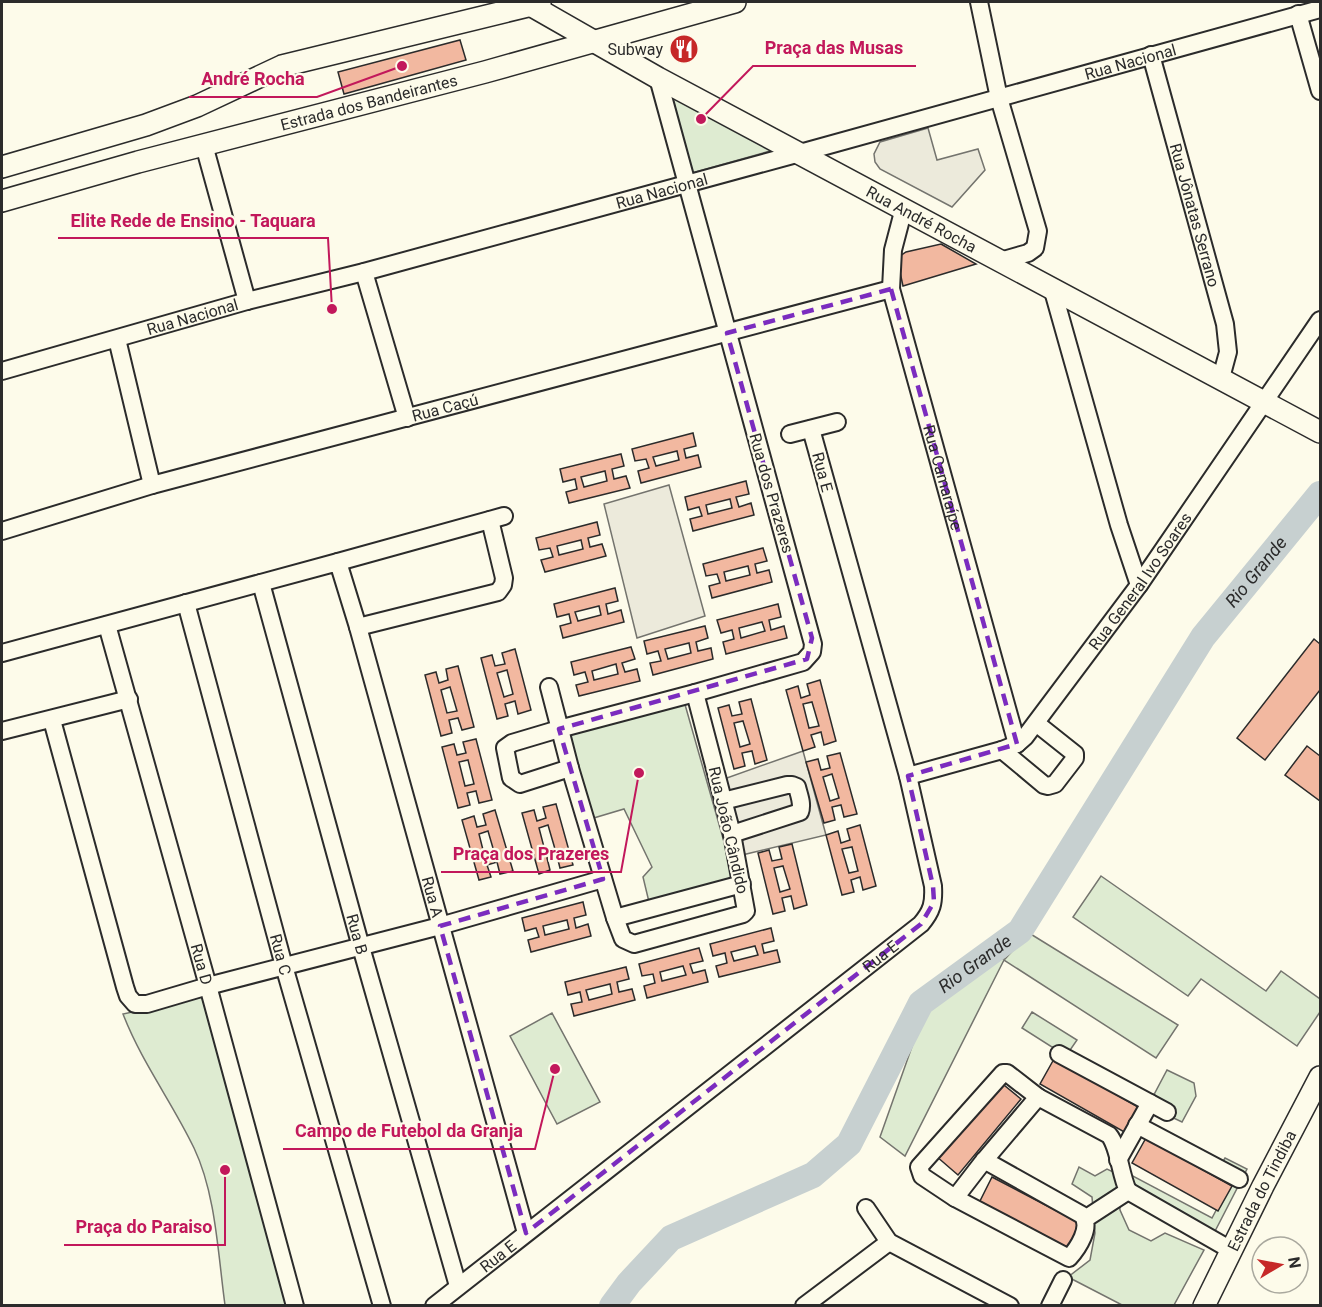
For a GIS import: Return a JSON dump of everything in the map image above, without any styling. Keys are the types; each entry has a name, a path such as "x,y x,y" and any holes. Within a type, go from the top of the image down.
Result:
{"main road":[{"name":"Estrada dos Bandeirantes","path":"2,201 735,2"},
{"name":"Rua André Rocha","path":"534,3 658,78 1320,432"},
{"path":"2,166 146,125 197,106 282,66 463,11 534,3"},
{"name":"Estrada do Tindiba","path":"1204,1305 1320,1077"}],"street":[{"path":"979,2 999,98 1038,231 1035,248 1028,253 1000,261"},
{"name":"Rua Nacional","path":"2,371 247,301 364,272 1320,9"},
{"path":"1298,14 1320,92"},
{"name":"Rua Jônatas Serrano","path":"1151,55 1225,324 1228,352 1221,378"},
{"name":"Rua dos Prazeres","path":"570,768 520,784 512,778 505,753 508,744 803,662 812,652 813,644 658,78"},
{"path":"204,145 247,301"},
{"name":"Rua Camaraípe","path":"904,208 893,250 891,289 1010,747"},
{"path":"364,272 407,418"},
{"name":"Rua Caçú","path":"2,531 152,485 891,289"},
{"path":"1053,291 1119,525 1139,585"},
{"name":"Rua General Ivo Soares","path":"1010,747 1036,723 1139,585 1320,320"},
{"path":"117,339 152,485"},
{"path":"790,434 837,422"},
{"name":"Rua E","path":"434,1305 921,924 930,914 934,902 933,886 908,776 811,429"},
{"path":"2,653 497,518 504,578 503,585 498,592 358,627"},
{"name":"Rua A","path":"338,562 526,1233"},
{"name":"Rua B","path":"261,583 361,947 458,1286"},
{"name":"Rua C","path":"186,603 284,966 382,1305"},
{"name":"Rua D","path":"107,625 295,1305"},
{"path":"549,687 570,768 615,918 742,884"},
{"name":"Rua João Cândido","path":"615,918 623,939 627,943 634,944 743,914 746,911 732,834 695,693"},
{"path":"2,731 129,699"},
{"path":"52,720 125,987 128,996 135,1004 147,1004 440,926 603,879"},
{"path":"908,776 1010,747 1044,784 1048,786 1055,784 1076,754 1036,723"},
{"path":"723,801 787,784 797,787 802,807 800,812 732,834"},
{"path":"1059,1054 1167,1112"},
{"path":"1085,1219 1086,1229 1072,1256 1066,1258 956,1198 922,1176 919,1167 1003,1073 1007,1073 1038,1097 1109,1136 1113,1141 1128,1191 1231,1250"},
{"path":"956,1198 984,1160 1038,1097"},
{"path":"1118,1160 1150,1103"},
{"path":"1137,1125 1239,1179"},
{"path":"984,1160 1085,1219"},
{"path":"1085,1219 1128,1191"},
{"path":"866,1208 889,1242 1010,1305"},
{"path":"804,1305 889,1242"},
{"path":"1050,1305 1063,1280"}],"highlighted area":[{"path":"891,289 1017,744 908,776 933,886 934,902 921,924 526,1233 440,926 603,879 559,729 807,659 812,638 727,333"}],"green space":[{"path":"670,88 777,149 692,173"},
{"path":"684,701 734,877 649,902 643,877 652,867 624,809 587,820 563,736"},
{"path":"1101,876 1266,991 1281,971 1320,999 1320,1012 1297,1046 1201,979 1188,996 1073,917"},
{"path":"1029,933 1178,1025 1156,1058 1004,960 905,1156 880,1137 926,1007 993,958 1005,959"},
{"path":"202,997 286,1305 225,1305 212,1205 201,1166 194,1148 139,1049 123,1014"},
{"path":"1032,1012 1077,1040 1066,1056 1022,1028"},
{"path":"552,1013 600,1102 557,1124 510,1036"},
{"path":"1167,1070 1194,1083 1196,1096 1182,1122 1148,1106"},
{"path":"1225,1158 1247,1169 1212,1237 1119,1186 1120,1210 1129,1230 1151,1241 1165,1233 1204,1250 1174,1305 1122,1305 1068,1277 1090,1260 1095,1233 1092,1197 1072,1184 1079,1167 1095,1176 1107,1169 1128,1179 1133,1176 1212,1218 1232,1180 1217,1172"}],"shaded area":[{"path":"928,128 937,160 978,149 985,170 952,207 880,169 875,162 874,154 880,142"},
{"path":"669,485 705,616 637,638 604,504"},
{"path":"803,751 826,835 742,855 724,779"}],"building":[{"path":"460,40 466,60 344,94 338,72"},
{"path":"941,244 976,264 903,286 898,263 900,256 906,252"},
{"path":"693,433 696,446 684,449 686,458 698,455 701,467 641,483 638,471 649,468 646,459 635,461 632,449","holes":["677,451 679,460 656,466 653,457"]},
{"path":"621,454 624,466 612,469 614,479 626,476 630,488 569,503 566,492 577,489 575,479 563,482 560,469","holes":["605,471 607,481 584,487 581,477"]},
{"path":"746,481 749,494 736,497 739,507 751,503 754,515 693,531 690,519 702,516 699,507 688,510 685,497","holes":["730,499 732,508 708,514 706,505"]},
{"path":"597,522 600,535 588,538 590,547 602,544 606,556 545,572 541,560 553,557 550,548 539,550 536,538","holes":["581,540 583,549 559,555 557,546"]},
{"path":"763,548 767,561 755,564 757,573 769,570 772,582 712,598 709,586 720,583 717,574 706,576 703,564","holes":["748,566 750,575 726,581 724,572"]},
{"path":"615,588 618,601 606,604 608,614 621,610 624,622 563,638 560,626 571,623 569,614 557,617 554,604","holes":["599,606 601,615 578,621 575,612"]},
{"path":"778,604 781,617 769,620 771,630 784,626 787,638 726,654 723,642 734,639 732,630 721,633 717,620","holes":["762,622 765,631 741,638 739,628"]},
{"path":"705,626 708,638 696,642 698,651 711,648 713,659 653,675 650,663 661,661 658,651 647,654 644,641","holes":["689,643 691,653 668,659 665,649"]},
{"path":"1314,639 1320,644 1320,690 1265,760 1237,738"},
{"path":"631,647 635,659 622,663 625,672 637,669 640,681 579,696 576,685 588,682 585,672 574,675 571,662","holes":["616,664 618,674 594,680 592,671"]},
{"path":"515,649 531,710 518,714 515,701 505,704 508,716 497,719 481,658 492,655 495,666 505,664 502,653","holes":["507,670 513,694 504,697 497,673"]},
{"path":"458,666 474,727 462,730 458,718 449,720 452,733 441,736 425,675 436,672 439,683 448,680 446,669","holes":["450,687 457,711 447,713 441,690"]},
{"path":"820,680 836,741 824,745 821,732 811,735 815,747 803,751 786,690 798,686 801,698 810,695 807,684","holes":["812,702 819,726 809,728 803,704"]},
{"path":"751,699 767,760 755,764 752,751 742,753 745,766 734,769 718,708 729,705 732,716 742,714 739,702","holes":["743,721 750,744 740,747 734,723"]},
{"path":"476,739 492,800 479,803 476,791 467,793 470,805 458,808 442,747 454,744 457,755 466,753 463,742","holes":["468,760 474,784 465,786 459,762"]},
{"path":"1307,746 1320,756 1320,801 1285,775"},
{"path":"840,753 857,814 844,817 841,805 832,807 835,820 824,823 806,762 818,759 821,770 830,768 827,756","holes":["832,774 839,798 830,801 823,777"]},
{"path":"556,804 573,865 560,868 557,856 547,858 550,870 539,874 522,813 534,810 537,821 546,818 543,807","holes":["548,825 555,849 545,851 539,828"]},
{"path":"495,810 513,871 500,874 497,862 487,865 491,877 479,880 462,820 474,816 477,827 486,825 483,814","holes":["488,831 495,855 485,858 479,834"]},
{"path":"860,825 876,886 863,890 860,877 851,880 854,892 842,895 826,835 838,831 841,843 850,840 847,829","holes":["852,847 858,871 849,873 842,849"]},
{"path":"792,844 807,905 794,909 791,896 782,898 785,911 773,914 758,853 769,850 772,861 782,859 779,847","holes":["783,866 790,889 780,892 774,868"]},
{"path":"583,902 586,915 574,918 576,928 588,924 591,936 531,952 528,940 539,937 536,928 525,931 522,918","holes":["567,920 569,929 545,935 543,926"]},
{"path":"771,928 774,941 762,944 764,953 777,950 780,962 719,977 716,966 727,963 725,953 713,956 710,944","holes":["755,946 758,955 734,961 731,952"]},
{"path":"699,948 703,961 690,964 693,973 705,970 708,982 647,998 644,986 655,983 653,974 642,976 639,964","holes":["683,966 686,975 662,981 660,972"]},
{"path":"626,967 629,979 617,982 619,992 632,989 635,1000 574,1016 571,1004 582,1002 580,992 568,995 565,982","holes":["610,984 612,994 589,1000 586,990"]},
{"path":"1054,1059 1140,1108 1126,1133 1040,1084"},
{"path":"999,1081 1021,1099 958,1175 936,1156"},
{"path":"1146,1138 1232,1186 1218,1211 1132,1163"},
{"path":"992,1177 1080,1223 1067,1249 979,1203"}],"waterway":[{"name":"Rio Grande","path":"612,1306 629,1283 671,1238 813,1175 849,1144 921,1003 1020,931 1203,637 1320,494"}],"place":[{"name":"Subway","path":"684,49"},
{"name":"André Rocha","path":"402,66"},
{"name":"Praça das Musas","path":"701,119"},
{"name":"Elite Rede de Ensino - Taquara","path":"332,309"},
{"name":"Praça dos Prazeres","path":"639,773"},
{"name":"Campo de Futebol da Granja","path":"555,1069"},
{"name":"Praça do Paraiso","path":"225,1170"}]}
